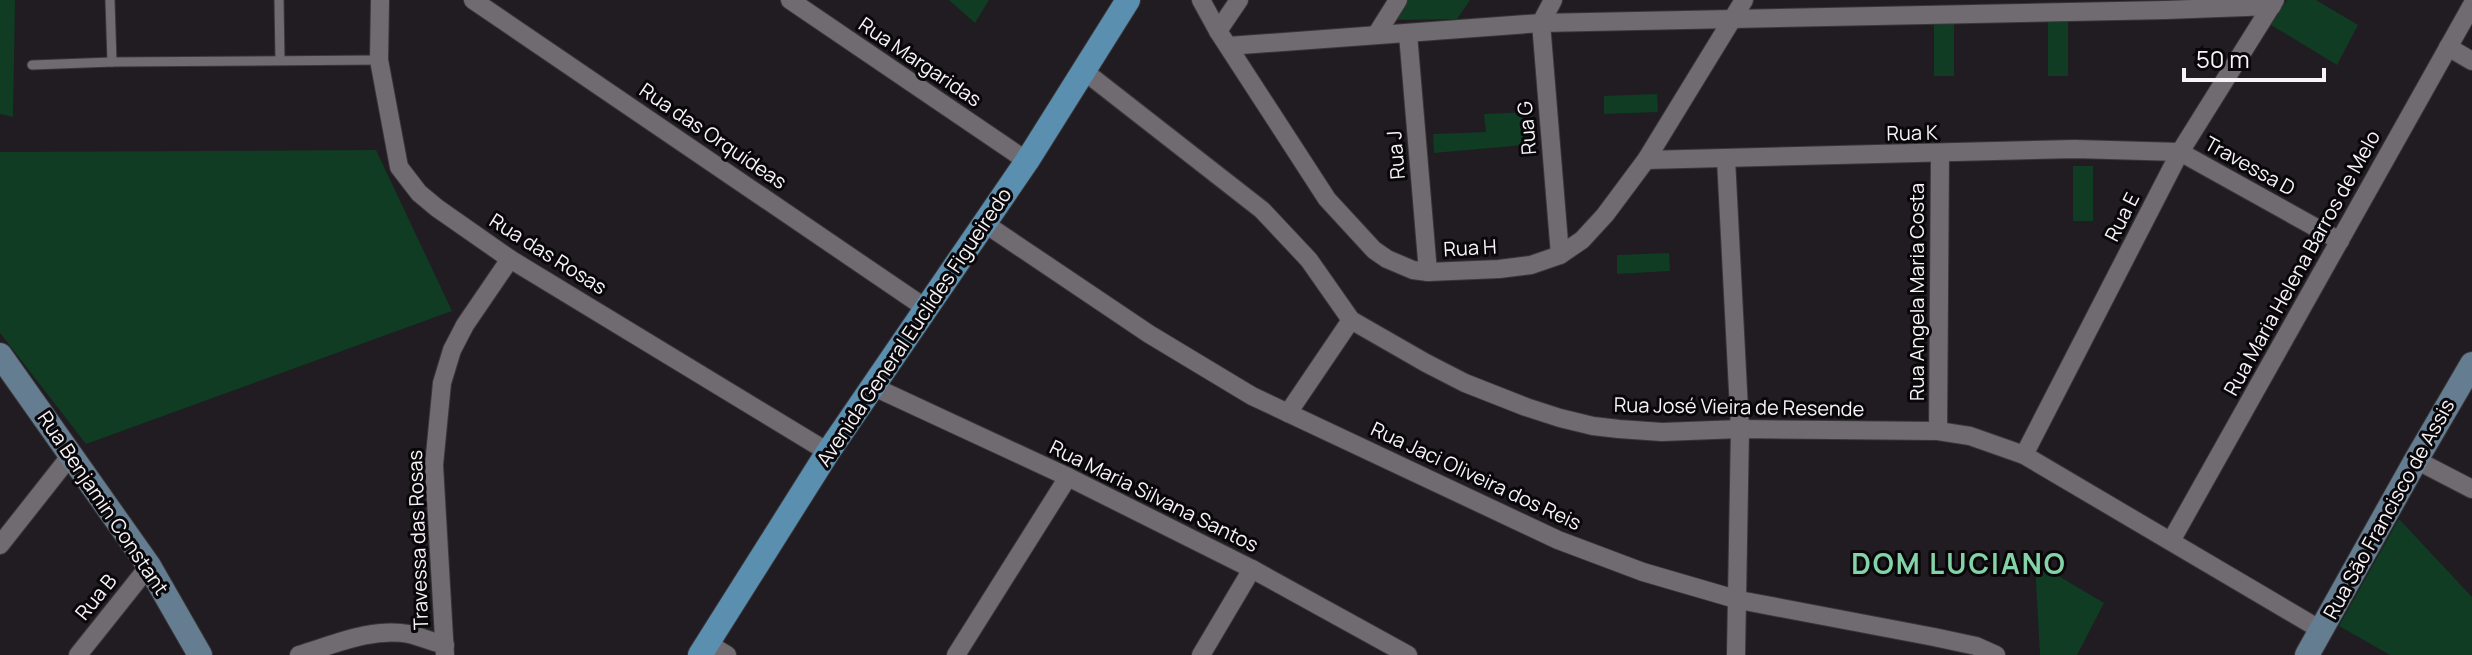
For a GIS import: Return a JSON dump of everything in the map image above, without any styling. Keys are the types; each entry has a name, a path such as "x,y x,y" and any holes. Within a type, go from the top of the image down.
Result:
{"main road":[{"name":"Avenida General Euclides Figueiredo","path":"711,651 828,452 1027,161 1128,0"}],"street":[{"name":"Rua das Rosas","path":"380,0 379,60 399,167 419,193 510,259 828,452"},
{"name":"Rua das Orquídeas","path":"473,0 927,309"},
{"name":"Rua Margaridas","path":"790,0 1027,161"},
{"name":"Rua H","path":"1201,0 1327,199 1374,250 1413,270 1428,272 1531,265 1560,255 1590,232 1646,160 1744,0"},
{"path":"1239,0 1223,38 1408,34 1541,23 2166,10 2274,3"},
{"path":"1376,35 1398,0"},
{"path":"1541,23 1553,0"},
{"name":"Rua E","path":"2024,455 2180,152 2274,3"},
{"name":"Rua Maria Helena Barros de Melo","path":"2171,541 2472,5"},
{"name":"Rua G","path":"1541,23 1560,255"},
{"name":"Rua J","path":"1408,34 1428,272"},
{"path":"2448,47 2472,61"},
{"name":"Rua José Vieira de Resende","path":"1084,71 1262,210 1309,260 1351,320 1465,383 1526,407 1593,426 1662,432 1740,429 1938,431 1970,436 2024,455 2321,630"},
{"name":"Rua K","path":"1646,160 2075,149 2180,152"},
{"name":"Travessa D","path":"2180,152 2340,241"},
{"name":"Rua Angela Maria Costa","path":"1938,431 1940,154"},
{"path":"1726,159 1740,429 1736,655"},
{"name":"Rua Jaci Oliveira dos Reis","path":"984,223 1149,334 1252,396 1558,540 1643,572 1739,600 1996,655"},
{"name":"Travessa das Rosas","path":"299,655 380,633 408,634 445,650 434,465 442,383 452,350 465,325 510,259"},
{"path":"1288,413 1351,320"},
{"name":"Rua Benjamin Constant","path":"0,355 149,566 200,655"},
{"name":"Rua São Francisco de Assis","path":"2307,655 2472,364"},
{"name":"Rua Maria Silvana Santos","path":"874,387 1068,477 1252,569 1408,655"},
{"path":"0,545 71,455"},
{"path":"2416,460 2472,489"},
{"path":"956,655 1068,477"},
{"name":"Rua B","path":"78,655 149,566"},
{"path":"1201,655 1252,569"}],"lane":[{"path":"110,0 112,62"},
{"path":"279,0 280,60"},
{"path":"32,65 379,60"}],"green space":[{"path":"0,0 15,0 13,117 0,114"},
{"path":"949,0 989,0 975,23"},
{"path":"1404,0 1470,0 1457,19 1391,20"},
{"path":"2287,0 2316,0 2358,25 2337,65 2271,25"},
{"path":"1954,21 1954,76 1934,76 1934,22"},
{"path":"2068,21 2068,76 2048,76 2048,22"},
{"path":"1657,94 1658,112 1604,114 1604,96"},
{"path":"1532,112 1535,144 1434,153 1433,134 1486,132 1484,114"},
{"path":"376,150 452,311 86,444 0,333 0,152"},
{"path":"2073,166 2093,166 2093,221 2073,221"},
{"path":"1669,253 1670,271 1617,274 1617,255"},
{"path":"2399,519 2472,597 2472,655 2390,655 2339,626"},
{"path":"2035,562 2104,603 2077,655 2040,655"}],"district":[{"name":"DOM LUCIANO","path":"1959,564"}]}
